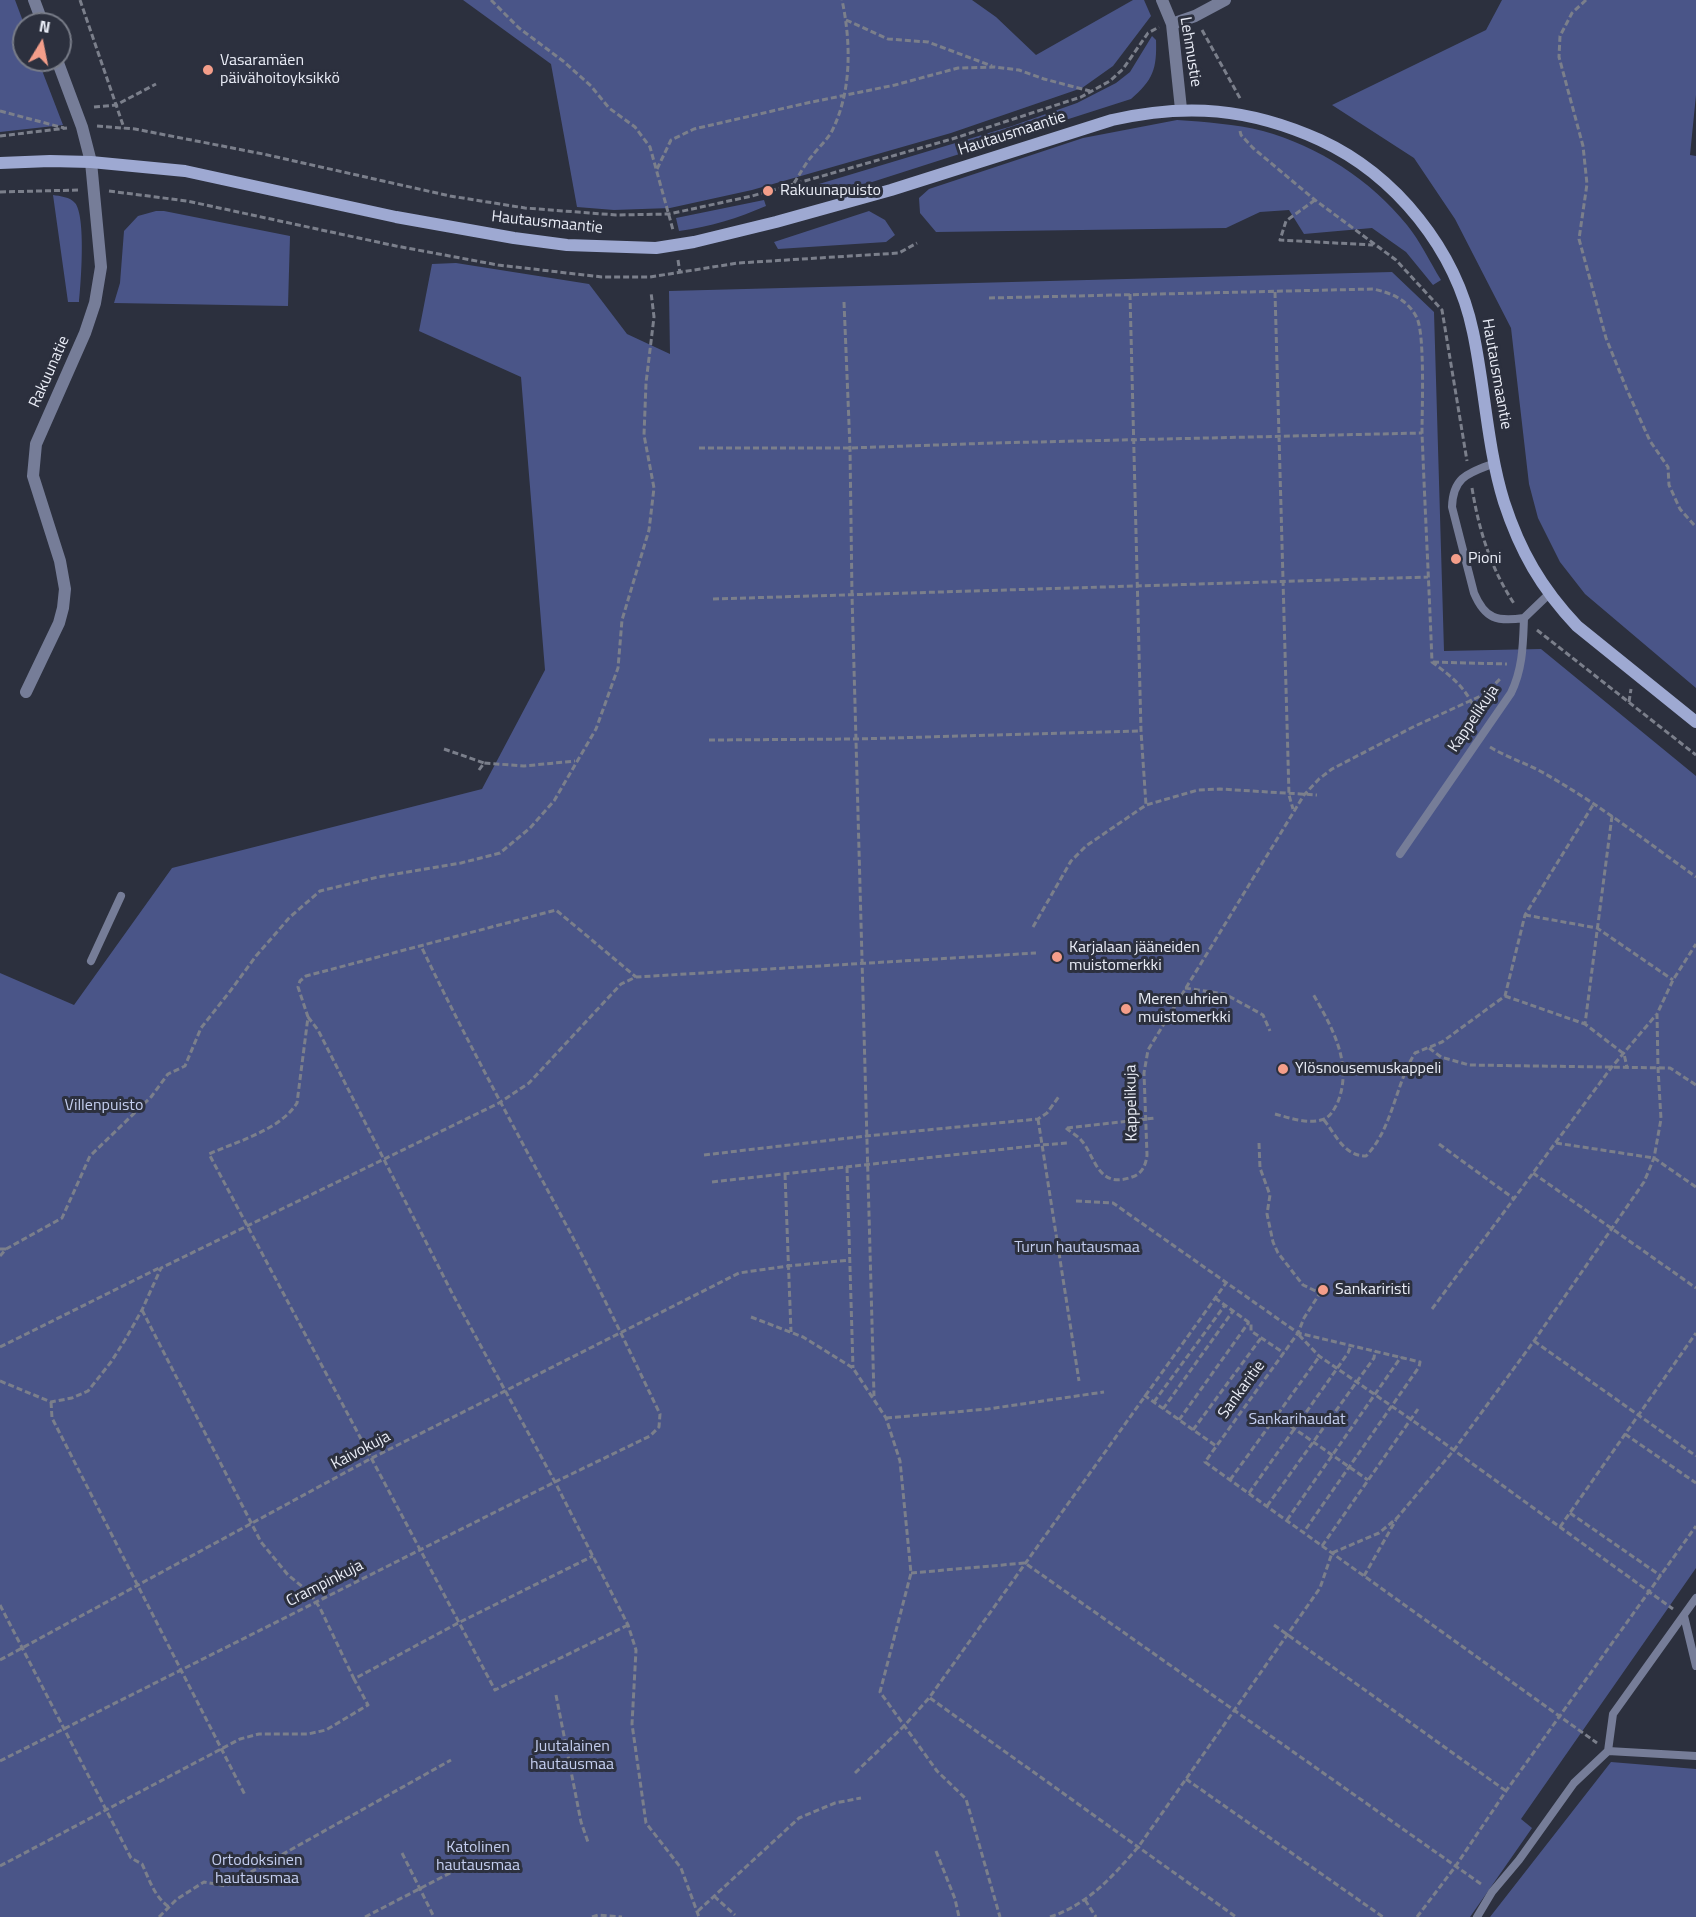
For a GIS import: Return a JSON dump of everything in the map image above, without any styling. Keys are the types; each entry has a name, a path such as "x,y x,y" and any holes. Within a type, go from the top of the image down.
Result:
{"street":[{"name":"Lehmustie","path":"1162,0 1172,24 1181,109"},
{"path":"1172,24 1195,16 1222,1"},
{"name":"Rakuunatie","path":"26,692 59,623 65,589 60,561 33,476 36,444 85,333 99,286 100,249 91,162 82,127 61,72"},
{"name":"Hautausmaantie","path":"0,163 91,162 185,171 396,217 514,238 567,245 656,248 731,234 788,219 891,190 1112,120 1157,111 1181,109 1240,113 1273,122 1332,146 1360,162 1380,178 1416,215 1440,250 1465,304 1476,347 1495,464 1504,501 1519,541 1536,576 1576,626 1696,722"}],"lane":[{"path":"1495,464 1469,473 1457,483 1452,496 1452,507 1474,593 1483,611 1501,620 1524,618 1549,594"},
{"name":"Kappelikuja","path":"1400,854 1511,693 1518,678 1523,649 1524,618"},
{"path":"91,961 121,896"},
{"path":"1477,1917 1492,1892 1519,1860 1574,1783 1608,1750 1613,1714 1696,1598"},
{"path":"1684,1616 1694,1644 1696,1666"},
{"path":"1608,1750 1696,1756"}],"path":[{"path":"80,0 124,128"},
{"path":"491,0 519,28 563,61 591,86 609,108 635,127 650,147 669,214"},
{"path":"793,184 809,159 831,132 844,96 849,52 842,0"},
{"path":"1586,0 1572,13 1560,36 1559,57 1583,146 1587,184 1579,239 1606,338 1627,390 1650,441 1668,467 1670,485 1680,509 1696,527"},
{"path":"1195,16 1241,99 1240,135 1315,200 1396,260 1442,310"},
{"path":"846,20 888,39 928,42 995,67"},
{"path":"101,126 124,128 263,154 450,196 525,208 616,215 669,214 752,196 952,139 1092,91 1110,81 1123,69 1148,33 1156,28 1172,24"},
{"path":"657,169 671,140 694,129 958,68 995,67 1019,70 1092,91"},
{"path":"94,107 116,105 156,84"},
{"path":"0,111 66,128 0,136"},
{"path":"0,192 72,190"},
{"path":"1315,200 1286,221 1280,240 1375,245"},
{"path":"988,297 1373,289 1392,294 1408,305 1418,320 1420,339 1432,662"},
{"path":"0,1257 6,1249 62,1218 72,1201 90,1156 151,1097 168,1074 185,1066 201,1028 256,956 290,917 312,897 320,891 378,877 461,863 500,853 530,828 554,801 575,761 596,729 618,668 622,620 649,530 654,488 644,435 646,383 654,317 651,292"},
{"path":"1275,292 1290,795 1294,810"},
{"path":"1130,294 1141,731 1146,805"},
{"path":"844,302 850,448 855,739 874,1396"},
{"path":"699,448 850,448 1422,433"},
{"path":"713,599 1429,578"},
{"path":"1432,662 1513,665 1509,670"},
{"path":"1432,662 1456,680 1472,700 1485,732"},
{"name":"Kappelikuja","path":"1146,1119 1066,1128 1082,1140 1097,1168 1103,1174 1110,1178 1125,1179 1138,1174 1146,1163 1146,1119 1144,1062 1148,1050 1304,795 1332,769 1413,727 1472,700 1493,688 1504,675"},
{"path":"709,740 855,739 1141,731"},
{"path":"1480,740 1505,756 1539,771 1611,816 1696,877"},
{"path":"444,749 483,763 525,766 575,761"},
{"path":"479,770 483,763"},
{"path":"1033,927 1071,861 1086,846 1146,805 1198,790 1220,789 1317,795"},
{"path":"1324,1120 1346,1150 1358,1156 1366,1155 1374,1147 1382,1131 1415,1053 1442,1042 1505,996 1525,915 1593,805"},
{"path":"1585,1024 1611,816"},
{"path":"636,977 556,910 306,976 300,981 298,987 308,1017 318,1030 628,1625 636,1650 632,1724 646,1823 681,1868 699,1917"},
{"path":"1525,915 1597,928 1674,980"},
{"path":"1432,1309 1611,1068 1658,1014 1674,980 1696,944"},
{"path":"421,946 499,1103 621,1333"},
{"path":"0,1347 499,1103 529,1083 621,984 636,977 1036,953"},
{"path":"1185,988 1225,994 1263,1015 1270,1031"},
{"path":"1275,1114 1299,1120 1324,1120 1331,1115 1341,1093 1344,1070 1336,1038 1313,994"},
{"path":"1505,996 1585,1024 1624,1054 1627,1067"},
{"path":"1364,1576 1398,1518 1454,1450 1534,1341 1644,1182 1654,1158 1661,1119 1658,1014"},
{"path":"308,1017 297,1103 291,1114 278,1124 209,1154 246,1227 495,1690 628,1625"},
{"path":"1429,1048 1441,1058 1469,1065 1670,1068 1696,1085"},
{"path":"704,1155 1038,1119 1047,1113 1060,1095"},
{"path":"1146,1119 1155,1118"},
{"path":"1038,1119 1079,1381"},
{"path":"712,1182 1041,1144 1068,1143"},
{"name":"Sankaritie","path":"1230,1480 1205,1462 1298,1333 1304,1318 1320,1293 1303,1285 1273,1242 1267,1214 1270,1195 1260,1168 1259,1143"},
{"path":"1556,1143 1654,1158 1696,1187"},
{"path":"1439,1144 1513,1198"},
{"path":"847,1167 853,1368"},
{"path":"1533,1173 1696,1288"},
{"path":"785,1174 791,1332"},
{"path":"1076,1202 1113,1203 1298,1333 1319,1356 1684,1616"},
{"path":"0,1249 6,1249"},
{"name":"Kaivokuja","path":"0,1660 370,1459 739,1274 788,1266 850,1260"},
{"path":"0,1381 51,1402 72,1398 88,1391 111,1362 142,1310 161,1268"},
{"path":"855,1773 905,1725 929,1698 1226,1283"},
{"path":"1215,1298 1251,1324 1251,1331 1284,1353"},
{"path":"1154,1402 1225,1305"},
{"path":"0,1866 240,1738 259,1734 308,1734 326,1730 368,1705 316,1602 309,1592 288,1575 261,1542 142,1310"},
{"path":"1163,1408 1233,1311"},
{"path":"751,1317 803,1337 853,1368 874,1396 886,1418 900,1461 911,1573 880,1692 937,1771 966,1799 1000,1917"},
{"path":"1179,1420 1248,1322"},
{"name":"Crampinkuja","path":"0,1761 651,1436 659,1427 660,1414 621,1333"},
{"path":"1298,1333 1420,1362 1303,1533"},
{"path":"1560,1527 1696,1333"},
{"path":"1193,1430 1261,1338"},
{"path":"1534,1341 1696,1456"},
{"path":"1249,1493 1337,1369 1351,1345"},
{"path":"1267,1506 1374,1358 1375,1351"},
{"path":"1319,1356 1230,1480 1608,1750"},
{"path":"1287,1520 1401,1357"},
{"path":"886,1418 988,1409 1104,1392"},
{"path":"1144,1395 1216,1446"},
{"path":"51,1402 52,1418 245,1795"},
{"path":"1322,1546 1418,1409"},
{"path":"1276,1416 1368,1480"},
{"path":"1625,1434 1696,1483"},
{"path":"1570,1513 1661,1576"},
{"path":"1050,1917 1067,1911 1107,1882 1139,1846 1320,1588 1332,1553 1379,1533 1398,1518"},
{"path":"1417,1917 1455,1867 1506,1791 1696,1526"},
{"path":"354,1679 593,1556"},
{"path":"911,1573 1025,1563 1492,1892"},
{"path":"0,1605 131,1858 142,1864 159,1900 169,1907"},
{"path":"1274,1625 1506,1791"},
{"path":"555,1695 581,1822 588,1842"},
{"path":"929,1698 1236,1917"},
{"path":"159,1917 177,1899 204,1882 226,1886 451,1760"},
{"path":"1186,1779 1383,1917"},
{"path":"698,1911 799,1818 835,1803 861,1798"},
{"path":"936,1851 955,1899 959,1917"},
{"path":"402,1853 434,1917"},
{"path":"365,1917 477,1859"},
{"path":"714,1896 735,1915"},
{"path":"1084,1900 1096,1917"},
{"path":"592,1917 598,1915 622,1917"}],"green space":[{"path":"0,0 15,0 20,12 12,12 12,72 43,72 63,125 0,132"},
{"path":"463,0 972,0 996,17 1036,55 1133,0 1144,0 1151,16 1113,66 1082,88 951,133 752,190 670,208 614,210 577,207 551,64"},
{"path":"1502,0 1696,0 1696,95 1690,155 1696,156 1696,688 1585,594 1560,562 1538,518 1529,484 1511,328 1455,219 1414,158 1332,105 1486,30"},
{"path":"1152,36 1156,40 1156,50 1152,73 1149,80 1131,99 869,183 820,190 819,184 1012,126 1077,103 1116,83 1130,72"},
{"path":"1177,120 1231,125 1263,131 1323,155 1360,179 1393,209 1416,238 1441,280 1433,285 1406,252 1372,228 1304,234 1289,210 1260,212 1226,228 936,232 920,213 919,198 929,189 1083,138"},
{"path":"53,195 65,197 75,203 81,221 79,302 68,302"},
{"path":"764,200 766,206 745,214 679,231 676,218"},
{"path":"156,211 290,236 288,306 114,303 120,283 124,231 138,216"},
{"path":"869,211 885,220 895,235 886,242 778,249 774,242"},
{"name":"Turun hautausmaa","path":"456,263 589,284 627,334 670,354 669,291 1392,272 1434,312 1444,651 1541,649 1696,776 1696,1568 1521,1819 1532,1828 1470,1917 0,1917 0,973 74,1005 172,868 482,789 545,670 521,377 419,331 432,264"},
{"path":"1611,1762 1696,1769 1696,1917 1490,1917"}],"place":[{"name":"Vasaramäen päivähoitoyksikkö","path":"208,70"},
{"name":"Rakuunapuisto","path":"768,191"},
{"name":"Pioni","path":"1456,559"},
{"name":"Karjalaan jääneiden muistomerkki","path":"1057,957"},
{"name":"Meren uhrien muistomerkki","path":"1126,1009"},
{"name":"Ylösnousemuskappeli","path":"1283,1069"},
{"name":"Sankariristi","path":"1323,1290"}],"park label":[{"name":"Villenpuisto","path":"104,1106"},
{"name":"Sankarihaudat","path":"1297,1420"},
{"name":"Juutalainen hautausmaa","path":"572,1756"},
{"name":"Katolinen hautausmaa","path":"478,1857"},
{"name":"Ortodoksinen hautausmaa","path":"257,1870"}]}
